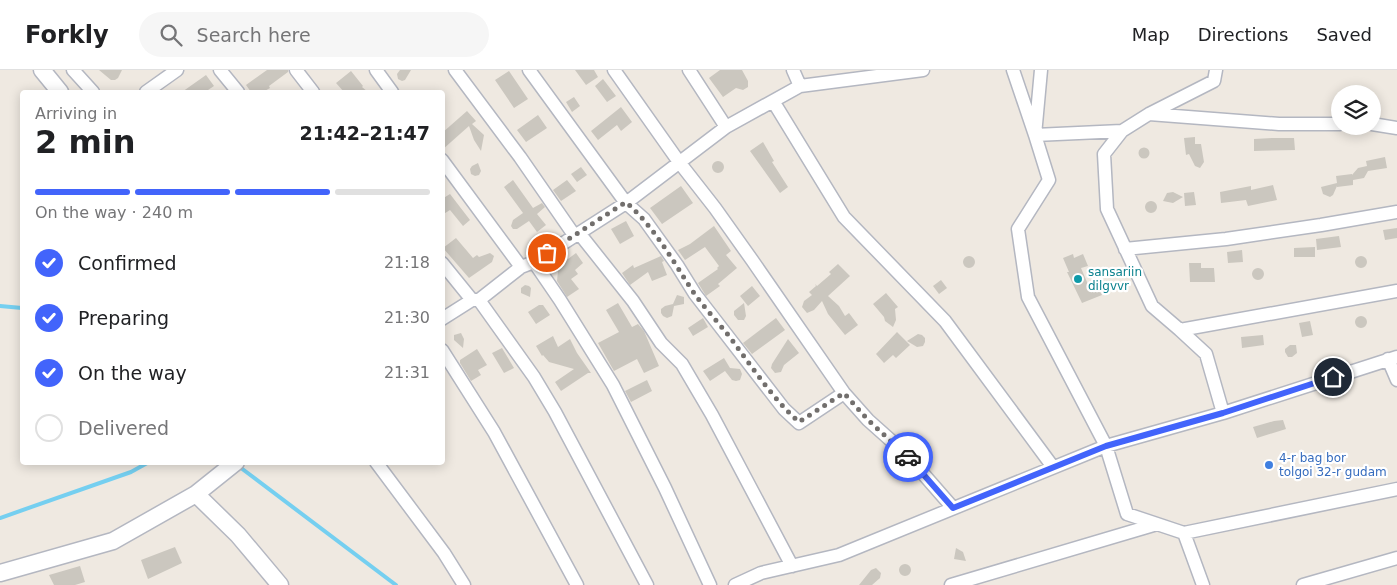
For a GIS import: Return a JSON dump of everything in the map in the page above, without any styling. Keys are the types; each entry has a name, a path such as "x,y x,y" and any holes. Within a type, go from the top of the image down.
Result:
{"street":[{"path":"42,70 58,90"},
{"path":"73,70 91,90"},
{"path":"149,90 177,70"},
{"path":"220,70 236,90"},
{"path":"296,70 311,90"},
{"path":"376,70 391,90"},
{"path":"455,70 577,234 633,301 662,343 682,364 712,415 792,566"},
{"path":"529,70 626,202 644,219 677,265 694,294 731,338 784,409 799,422 844,393"},
{"path":"614,70 720,216 844,393 868,420 905,454 953,508"},
{"path":"689,70 726,127"},
{"path":"793,70 800,86"},
{"path":"445,317 476,300 521,267 534,262 626,202 726,127 800,86 923,70"},
{"path":"1013,70 1049,180 1018,229 1028,297 1106,446 1127,514 1184,533 1397,489"},
{"path":"1035,135 1042,70"},
{"path":"1216,70 1214,81 1148,114 1122,131 1104,154 1107,209 1125,249 1152,306 1206,354 1223,413"},
{"path":"773,100 844,217 945,322 1053,467"},
{"path":"1148,114 1279,124 1331,124"},
{"path":"1381,125 1397,128"},
{"path":"1035,135 1122,131"},
{"path":"445,164 521,267"},
{"path":"1125,249 1226,240 1321,226 1397,212"},
{"path":"534,262 613,384 710,585"},
{"path":"445,266 476,300 534,377 555,412 647,585"},
{"path":"1180,330 1397,291"},
{"path":"445,355 494,432 577,585"},
{"path":"735,585 761,573 839,555 1106,446 1223,413 1393,358 1397,380"},
{"path":"0,573 113,541 196,494 232,465"},
{"path":"378,465 444,553 464,585"},
{"path":"196,494 238,535 280,585"},
{"path":"951,585 1157,524"},
{"path":"1184,533 1202,585"},
{"path":"1303,585 1397,558"}],"building":[{"path":"99,70 122,70 118,78 111,80"},
{"path":"267,70 288,70 266,90 250,90 246,85"},
{"path":"400,70 411,70 405,80 402,81 398,79 397,74"},
{"path":"575,70 594,70 598,77 586,85"},
{"path":"720,70 742,70 748,81 748,87 743,90 736,88 723,97 709,78"},
{"path":"351,71 366,90 342,90 336,83"},
{"path":"509,71 528,99 514,108 495,80"},
{"path":"206,75 214,86 208,90 185,90"},
{"path":"603,79 616,96 607,102 595,86"},
{"path":"574,97 580,106 572,112 566,102"},
{"path":"621,107 632,122 621,131 617,125 598,140 591,131"},
{"path":"467,111 476,121 472,124 484,135 481,151 474,140 469,126 445,147 445,130"},
{"path":"538,115 547,128 526,142 517,130"},
{"path":"1195,137 1195,144 1201,144 1204,162 1200,168 1195,166 1189,154 1186,155 1184,138"},
{"path":"1294,138 1295,150 1254,151 1254,139"},
{"path":"763,142 774,161 772,162 788,187 780,193 750,151"},
{"path":"1144,147 1150,153 1144,159 1138,153"},
{"path":"1385,157 1387,168 1368,171 1364,178 1353,180 1353,185 1337,186 1330,197 1323,194 1321,187 1337,183 1336,176 1352,175 1358,168 1367,166 1366,161"},
{"path":"720,161 723,162 723,172 716,173 713,172 712,165 713,162"},
{"path":"478,163 481,171 479,175 475,176 471,174 470,169"},
{"path":"581,167 587,175 577,182 571,174"},
{"path":"513,180 533,208 542,203 545,207 537,214 546,225 537,232 529,221 517,229 513,229 511,226 513,220 523,213 504,187"},
{"path":"567,180 576,191 561,201 553,190"},
{"path":"1273,185 1277,200 1248,206 1246,200 1221,203 1220,192 1251,186 1251,190"},
{"path":"681,186 693,203 662,224 650,208"},
{"path":"1173,192 1183,197 1173,203 1163,201 1167,193"},
{"path":"1194,192 1196,205 1185,206 1184,193"},
{"path":"450,194 470,220 463,226 450,210 445,213 445,197"},
{"path":"1151,201 1157,207 1151,213 1145,207"},
{"path":"626,221 634,236 620,244 611,229"},
{"path":"714,226 731,251 726,255 737,268 718,284 720,286 706,296 698,283 718,269 719,266 705,247 685,260 678,250 690,244"},
{"path":"1397,228 1397,238 1385,240 1383,230"},
{"path":"1339,236 1341,247 1317,250 1316,239"},
{"path":"456,238 473,258 477,255 479,257 490,253 494,256 492,262 469,278 445,250 445,246"},
{"path":"1315,247 1315,257 1294,257 1294,248"},
{"path":"1242,250 1243,262 1228,263 1227,252"},
{"path":"576,253 583,263 575,270 578,274 571,279 579,289 567,297 557,281 558,271 556,268"},
{"name":"sansariin dilgvvr","path":"1073,254 1074,258 1083,254 1088,266 1081,268 1090,289 1098,286 1102,295 1082,303 1067,272 1069,272 1063,258"},
{"path":"661,256 667,275 652,281 648,272 630,285 622,273 633,265 634,268"},
{"path":"971,256 974,257 974,267 967,268 964,267 963,260 964,257"},
{"path":"1361,256 1367,262 1361,268 1355,262"},
{"path":"1189,263 1201,263 1201,268 1214,268 1215,282 1190,282"},
{"path":"838,264 850,276 828,296 839,306 845,316 849,313 858,325 845,335 828,314 822,301 814,310 807,313 802,307 804,301 812,295 809,292 816,286 815,284 817,286 831,274 829,272"},
{"path":"1258,268 1264,274 1258,280 1252,274"},
{"path":"941,280 947,288 939,294 933,286"},
{"path":"525,285 531,288 530,297 521,293 521,288"},
{"path":"752,286 760,296 748,306 740,296"},
{"path":"886,293 898,307 895,309 896,320 893,327 885,321 873,304"},
{"path":"677,295 684,297 684,304 674,306 672,316 667,318 663,316 661,309 673,304"},
{"path":"618,303 632,327 638,324 644,331 659,366 644,373 637,359 614,371 598,343 619,332 606,310"},
{"path":"744,303 746,316 744,320 738,320 734,315 734,311"},
{"path":"539,305 543,305 550,315 536,324 528,312"},
{"path":"1359,316 1363,316 1367,322 1363,328 1359,328 1355,324 1355,320"},
{"path":"703,318 708,327 693,336 688,328"},
{"path":"776,318 785,330 752,354 743,343"},
{"path":"1310,321 1313,335 1302,337 1299,323"},
{"path":"897,332 910,345 896,358 893,355 884,363 876,354"},
{"path":"461,333 464,339 463,348 454,340 454,335"},
{"path":"918,334 925,338 923,346 917,347 907,341"},
{"path":"1263,335 1264,345 1242,348 1241,337"},
{"path":"553,336 558,347 570,339 591,373 588,373 561,391 555,382 574,369 549,362 542,356 536,346"},
{"path":"788,339 799,353 784,365 781,372 775,373 771,368 772,364"},
{"path":"1290,345 1296,345 1297,353 1292,357 1288,357 1285,349"},
{"path":"502,348 514,368 504,373 492,353"},
{"path":"477,349 487,365 478,370 481,375 471,381 460,360"},
{"path":"724,358 730,368 740,369 742,374 740,380 732,380 725,371 710,381 703,371"},
{"path":"647,380 652,391 631,402 625,391"},
{"path":"1283,420 1286,429 1257,438 1253,427"},
{"path":"175,547 182,563 148,579 141,560"},
{"path":"956,548 963,552 966,561 954,559"},
{"path":"903,564 907,564 911,570 907,576 903,576 899,572 899,568"},
{"path":"80,566 85,582 75,585 54,585 49,575"},
{"path":"876,568 881,573 880,578 872,585 859,585 871,570"}],"waterway":[{"path":"0,306 20,308"},
{"path":"0,518 131,472 144,465"},
{"path":"241,468 396,585"}],"way so far":[{"path":"547,253 626,202 644,219 677,265 694,294 731,338 784,409 799,422 844,393 868,420 908,457"}],"place":[{"name":"sansariin dilgvvr","path":"1078,279"},
{"name":"4-r bag bor tolgoi 32-r gudam","path":"1269,465"}],"route":[{"path":"908,457 953,508 1106,446 1223,413 1333,377"}]}
